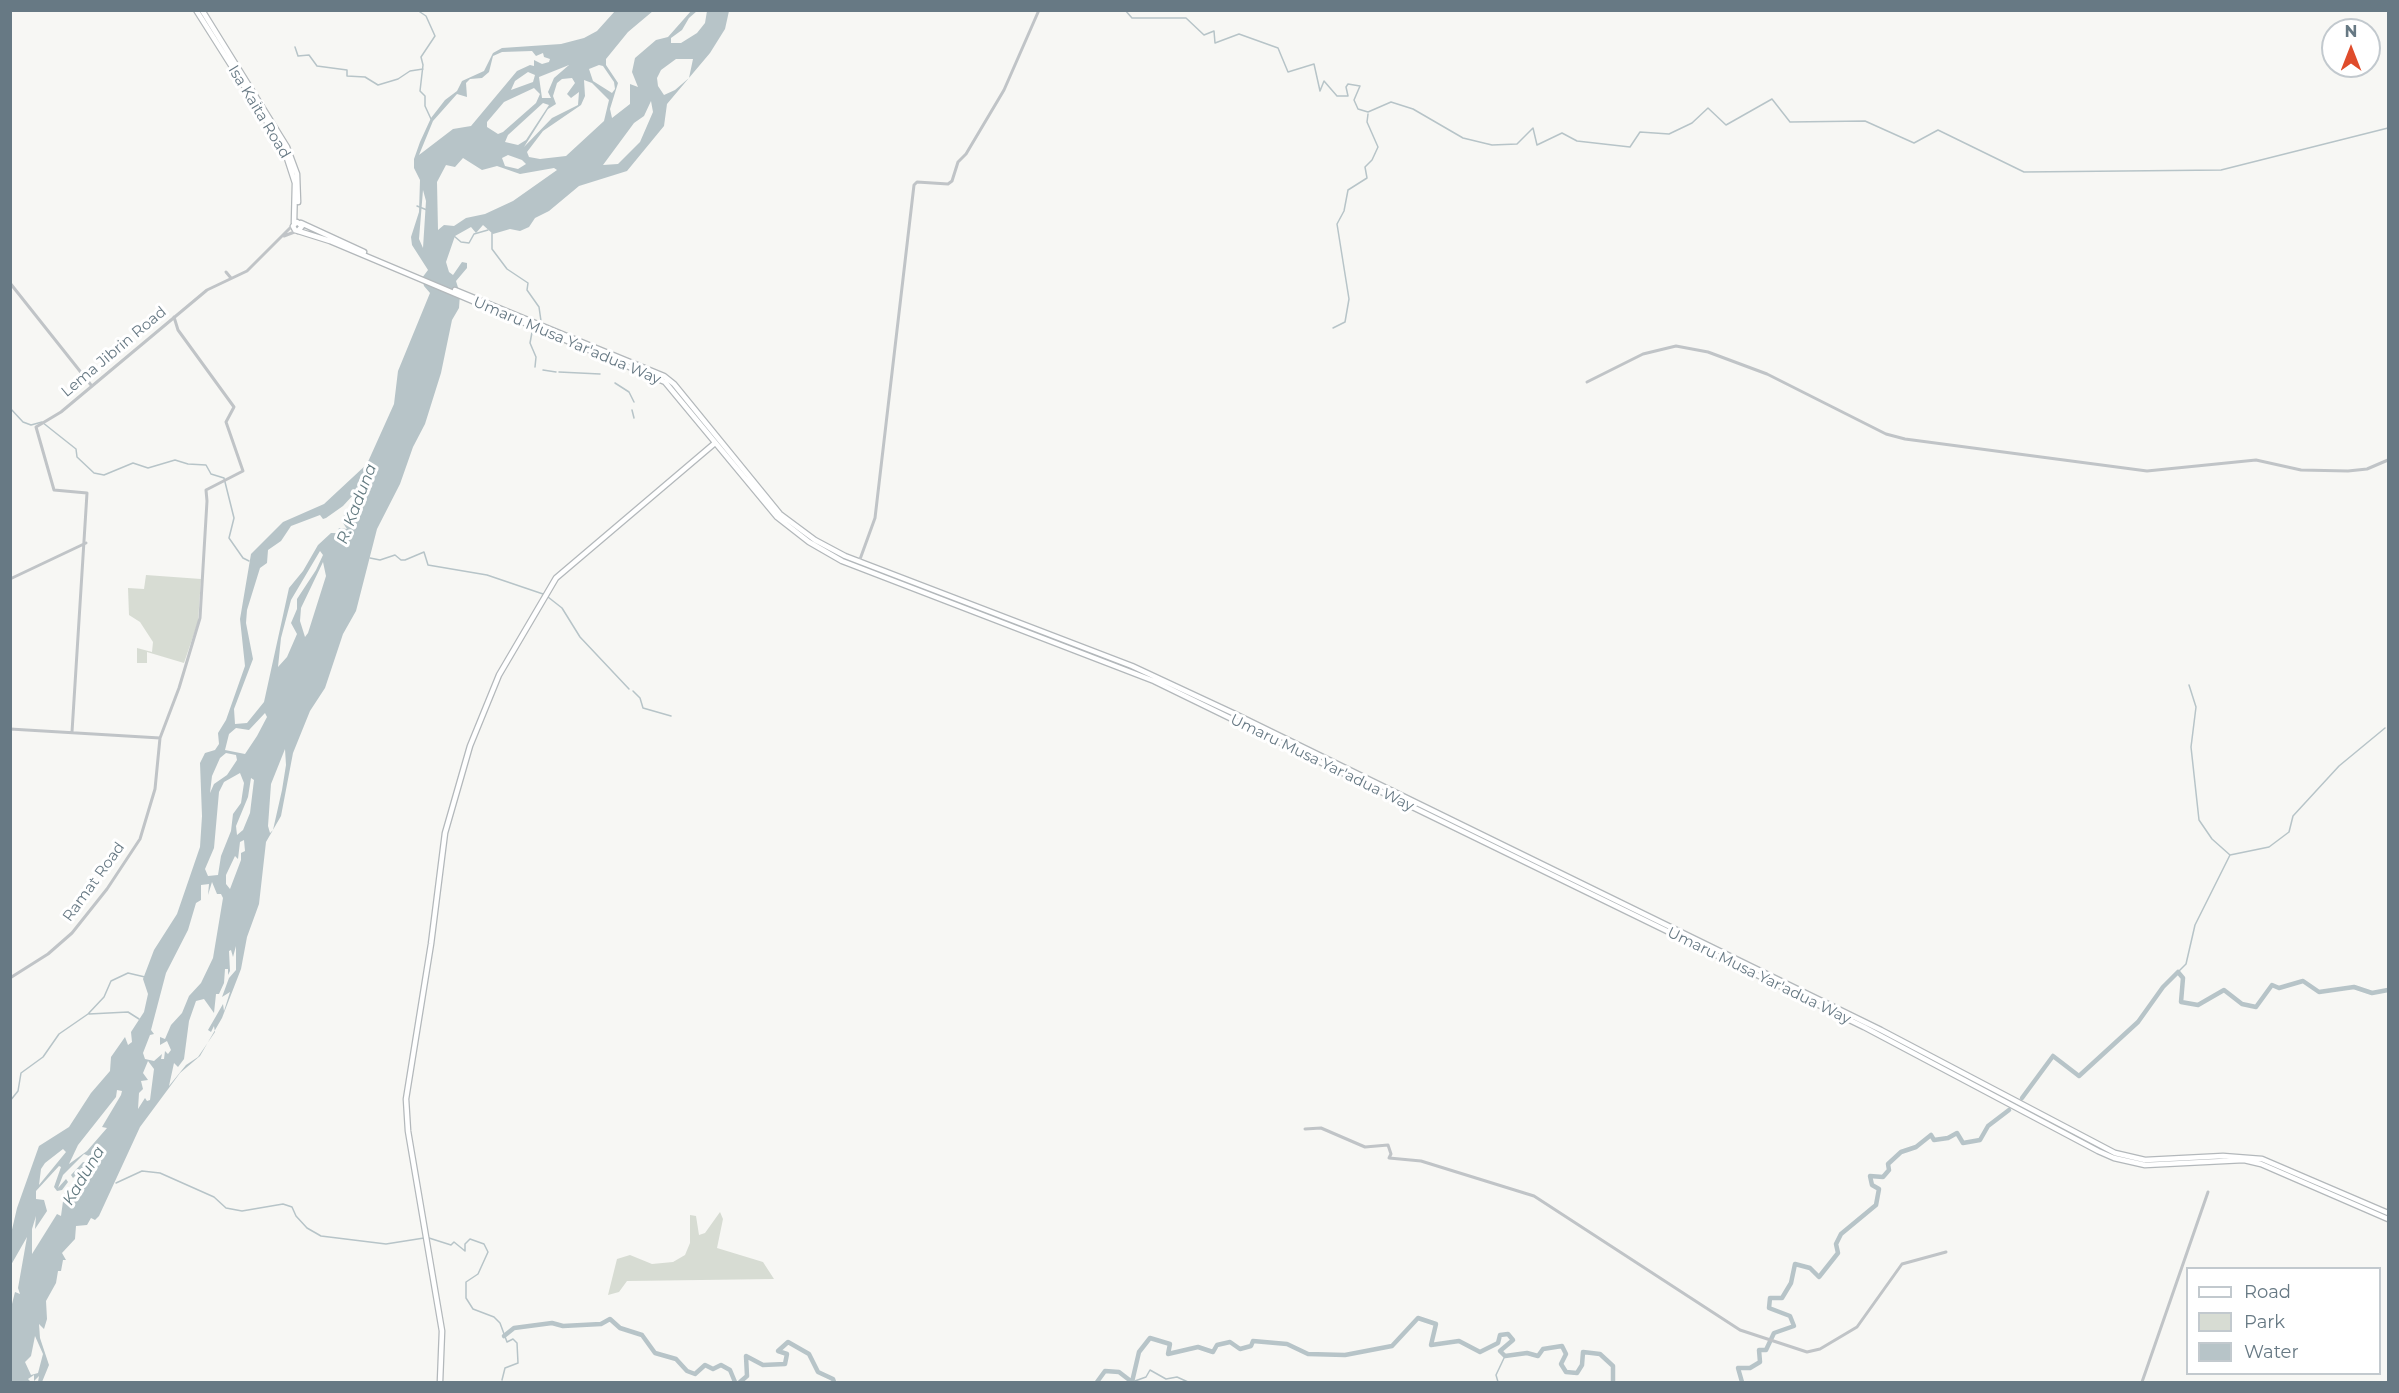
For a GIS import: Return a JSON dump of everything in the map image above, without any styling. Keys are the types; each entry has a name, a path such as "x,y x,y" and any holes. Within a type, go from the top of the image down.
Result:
{"main road":[{"name":"Isa Kaita Road","path":"196,10 277,133"},
{"name":"Isa Kaita Road","path":"202,10 295,166 297,223"},
{"name":"Umaru Musa Yar'adua Way","path":"297,223 389,265"},
{"path":"297,223 302,228 298,231"},
{"name":"Umaru Musa Yar'adua Way","path":"298,231 389,265 664,376 681,392 780,514 814,540 870,569"},
{"name":"Umaru Musa Yar'adua Way","path":"473,299 660,379 670,387 760,500 790,528 824,552 1138,672 1865,1025 2115,1153 2145,1160 2223,1156 2262,1159 2388,1213"},
{"path":"440,1383 443,1325 408,1131 406,1099 434,928 445,833 474,731 499,675 556,578 716,444"},
{"name":"Umaru Musa Yar'adua Way","path":"1865,1025 2114,1158 2145,1165 2244,1161 2261,1164 2388,1219"}],"street":[{"path":"859,562 875,518 914,185 917,182 948,184 952,181 958,162 966,154 1004,90 1039,10"},
{"path":"226,272 233,279 247,271 297,223"},
{"path":"283,237 298,231"},
{"name":"Lema Jibrin Road","path":"86,543 87,493 53,488 36,427 92,386 196,298 214,286 233,279"},
{"path":"10,283 92,386"},
{"name":"Ramat Road","path":"10,978 48,954 72,933 133,851 154,795 160,738 179,688 200,618 206,490 243,471 226,422 234,407 178,330 174,317"},
{"path":"1587,382 1643,354 1676,346 1708,352 1767,374 1886,434 1905,439 2147,471 2256,460 2301,470 2348,471 2367,469 2388,460"},
{"path":"10,579 86,543 72,732"},
{"path":"10,729 160,738"},
{"path":"1305,1129 1321,1128 1365,1147 1388,1145 1391,1154 1389,1158 1421,1161 1534,1196 1740,1330 1807,1352 1820,1349 1857,1327 1902,1264 1946,1252"},
{"path":"2142,1383 2208,1192"}],"green space":[{"path":"146,575 201,579 198,622 184,663 147,652 147,663 137,663 137,648 152,652 153,642 140,622 129,615 128,588 144,589"},
{"path":"720,1212 723,1219 717,1248 763,1262 774,1279 627,1281 619,1292 608,1295 617,1259 630,1255 652,1264 673,1262 685,1255 690,1243 690,1215 696,1216 699,1235 705,1233"}],"water":[{"path":"615,11 653,11 628,32 606,59 606,65 618,83 610,109 612,118 630,104 630,84 638,87 632,72 635,58 656,40 668,37 691,11 697,11 689,18 682,30 671,38 671,43 681,43 697,33 705,23 707,11 729,11 725,29 710,53 689,78 667,104 664,126 627,171 579,186 549,211 535,218 529,227 520,231 510,229 493,234 483,225 476,233 471,227 455,236 446,262 449,272 453,275 462,262 467,263 467,268 456,281 460,294 459,308 452,320 441,373 425,424 413,447 400,484 377,529 356,611 343,634 325,688 310,711 293,753 281,816 273,830 266,842 259,904 247,937 241,969 222,1018 215,1031 214,1026 211,1032 208,1030 223,1004 224,1011 230,992 222,997 229,978 236,970 236,946 233,957 231,950 229,951 230,971 228,975 228,969 225,969 224,983 219,994 216,994 214,1013 204,999 196,1001 189,1021 184,1059 178,1067 174,1063 169,1086 186,1065 198,1057 208,1043 200,1056 180,1073 140,1127 99,1216 95,1220 91,1218 87,1225 76,1226 75,1239 62,1253 66,1260 63,1260 61,1271 58,1271 56,1283 46,1301 47,1319 44,1329 39,1324 40,1338 49,1365 42,1382 38,1382 39,1376 34,1381 34,1375 28,1379 31,1382 12,1382 11,1308 15,1292 20,1294 18,1288 27,1237 11,1265 11,1234 17,1208 39,1146 69,1127 91,1093 110,1071 111,1057 125,1037 128,1045 132,1042 131,1032 144,1012 148,994 143,979 154,950 177,914 200,847 202,816 200,763 205,753 215,750 219,744 218,733 226,720 245,666 240,619 251,554 283,522 324,504 367,464 394,404 398,371 430,293 424,286 422,278 428,270 412,245 411,237 419,212 420,180 414,168 414,159 420,142 431,118 445,100 457,91 462,81 484,71 493,53 502,48 561,44 584,38 597,31","holes":["532,51 536,56 543,53 544,57 550,59 549,62 542,64 534,60 534,66 530,65 517,71 471,126 453,129 419,155 433,121 457,94 467,97 466,83 470,79 482,78 489,72 493,56 502,52","676,59 693,59 689,78 675,90 664,95 658,86 657,78 661,70","569,65 554,78 548,92 551,98 542,98 539,77","599,65 603,66 614,82 615,89 612,93 593,81 589,69","528,72 535,75 533,82 511,90 515,81","572,78 575,83 567,94 571,98 579,92 578,105 552,118 524,147 548,109 556,104 553,96 557,83 562,79","584,80 592,83 609,100 604,121 566,156 540,159 529,157 527,152 543,131 581,105 585,96","534,88 540,94 536,103 503,132 498,134 487,127 487,122 504,102","651,101 653,112 640,142 618,164 603,165 634,123 644,116","543,103 549,105 526,140 518,145 505,142 508,135","508,155 522,160 526,164 518,169 505,166 502,158","463,158 482,170 497,166 520,174 554,168 557,170 513,201 485,214 466,218 454,226 444,225 438,230 437,182 446,165 455,167","423,190 426,201 423,248 419,239","354,494 355,499 341,520 347,529 339,528 337,533 331,533 318,545 303,571 289,588 264,702 247,723 235,724 234,709 253,659 246,623 247,610 260,568 267,563 268,550 281,541 291,526 320,515 323,519 343,506","320,551 323,555 316,570 297,599 297,609 291,623 297,634 287,657 278,667 281,638 291,600","323,562 326,576 305,637 300,621 301,608","265,713 267,717 245,754 225,750 229,734 236,728 249,730","285,749 286,765 282,790 273,830 270,833 268,826 271,784","226,753 236,755 237,760 227,775 214,784 210,793 212,776 220,758","240,773 244,783 241,803 233,814 231,831 221,856 218,875 208,876 205,869 214,848 219,792 224,782","251,778 254,780 250,813 243,830 237,835 236,826 248,797","244,840 245,851 241,853 241,860 230,889 226,884 226,875 235,856 238,859 240,842","212,882 217,894 221,894 223,898 213,958 201,983 189,996 182,1013 171,1025 165,1039 160,1037 160,1045 167,1041 171,1050 168,1054 165,1051 164,1059 161,1059 162,1054 154,1061 145,1059 143,1053 150,1035 154,1034 151,1030 166,973 188,930 196,903 201,900 201,885 209,884 208,895","148,1061 154,1069 150,1100 147,1101 145,1098 138,1109 139,1093 143,1089 141,1081 148,1080 143,1073","117,1090 122,1091 102,1127 107,1128 87,1151 69,1164 78,1145 116,1097","63,1149 66,1152 39,1185 41,1169","84,1154 89,1156 87,1163 83,1162 71,1175 73,1178 78,1173 82,1174 64,1194 61,1216 57,1214 32,1254 32,1229 36,1216 35,1229 47,1211 44,1200 36,1199 36,1191 59,1166 61,1167 54,1187 57,1191 62,1190 68,1182 66,1179 58,1188 63,1175","35,1336 43,1354 38,1373 31,1375 25,1362 31,1356"]}],"waterway":[{"path":"417,10 426,16 435,36 421,57 423,65 420,91 425,96 425,106 431,119"},
{"path":"1125,10 1132,18 1186,18 1204,35 1214,31 1215,43 1239,34 1278,48 1288,72 1314,64 1320,91 1324,81 1337,96 1348,96 1346,87 1348,84 1360,86 1354,100 1358,109 1368,112 1391,102 1413,109 1463,138 1492,145 1517,144 1533,128 1537,145 1562,133 1577,141 1630,147 1640,132 1669,134 1692,123 1708,108 1726,125 1772,99 1790,122 1865,121 1914,143 1938,130 2024,172 2221,170 2388,128"},
{"path":"295,47 298,56 309,55 317,66 347,70 347,76 365,77 378,85 398,79 410,71 423,69"},
{"path":"1333,328 1345,322 1349,299 1337,224 1344,211 1348,190 1367,178 1365,167 1372,160 1378,147 1367,122 1368,114"},
{"path":"417,206 427,210"},
{"path":"454,236 461,242 469,243 474,234 488,230"},
{"path":"492,233 492,249 507,269 528,283 527,290 539,307 541,321 537,322"},
{"path":"533,327 530,343 536,357 535,367"},
{"path":"543,370 556,372"},
{"path":"559,372 600,374"},
{"path":"615,383 629,392 634,402"},
{"path":"10,408 23,422 31,425 42,422 76,449 77,457 94,473 104,475 133,463 148,468 175,460 188,464 206,465 211,474 224,478 234,518 229,538 243,558 249,561"},
{"path":"632,410 634,418"},
{"path":"370,558 380,560 395,555 405,560 424,552 428,565 487,575 543,594"},
{"path":"548,597 562,608 580,637 629,689"},
{"path":"2189,685 2196,707 2191,747 2199,820 2212,839 2230,855"},
{"path":"633,691 640,698 643,708 671,716"},
{"path":"2178,972 2186,964 2195,925 2230,855 2269,847 2289,832 2293,816 2339,766 2385,728"},
{"path":"2022,1098 2053,1056 2079,1076 2138,1022 2163,987 2178,972 2183,978 2181,1002 2198,1005 2224,990 2242,1004 2256,1007 2272,985 2279,988 2303,981 2319,992 2354,987 2372,993 2388,990"},
{"path":"10,1101 18,1091 21,1073 43,1057 59,1034 88,1014 104,997 111,981 128,973 145,977"},
{"path":"89,1014 128,1012 139,1019"},
{"path":"1742,1382 1738,1368 1750,1368 1760,1362 1759,1350 1766,1350 1774,1333 1794,1326 1790,1316 1769,1308 1770,1298 1782,1298 1791,1283 1795,1264 1810,1268 1819,1277 1838,1253 1836,1244 1841,1234 1876,1205 1879,1189 1872,1185 1870,1176 1883,1177 1889,1170 1888,1164 1901,1152 1916,1147 1931,1135 1934,1140 1948,1138 1957,1133 1963,1143 1980,1140 1988,1126 2009,1110"},
{"path":"116,1183 142,1171 160,1173 214,1197 226,1208 242,1211 283,1204 292,1207 296,1216 307,1228 321,1236 386,1244 424,1238"},
{"path":"429,1238 451,1245 454,1242 465,1251 465,1244 470,1239 484,1244 488,1252 478,1274 466,1282 466,1298 473,1309 494,1317 500,1323 507,1342 513,1339 517,1343 518,1363 505,1368 502,1380"},
{"path":"1097,1382 1105,1371 1119,1372 1132,1382 1139,1352 1150,1338 1170,1344 1168,1354 1198,1347 1213,1352 1217,1345 1230,1342 1240,1349 1251,1346 1253,1341 1287,1344 1308,1354 1345,1355 1392,1346 1418,1318 1436,1324 1431,1345 1459,1341 1480,1352 1498,1343 1500,1335 1508,1334 1513,1340 1500,1351 1505,1356 1527,1353 1538,1356 1543,1349 1562,1346 1566,1354 1561,1364 1566,1372 1577,1373 1582,1365 1583,1352 1600,1354 1613,1366 1613,1382"},
{"path":"504,1336 514,1328 552,1323 563,1326 601,1324 610,1319 620,1328 642,1335 655,1353 676,1359 687,1371 695,1374 705,1365 713,1369 721,1365 730,1370 735,1382"},
{"path":"740,1382 747,1376 746,1356 763,1365 785,1364 787,1354 778,1351 788,1342 809,1354 818,1372 833,1379 834,1382"},
{"path":"1498,1382 1496,1375 1505,1356"},
{"path":"1132,1382 1146,1377 1150,1370 1166,1379 1177,1377 1188,1382"}],"water label":[{"name":"R. Kaduna","path":"357,504"},
{"name":"Kaduna","path":"84,1176"}]}
